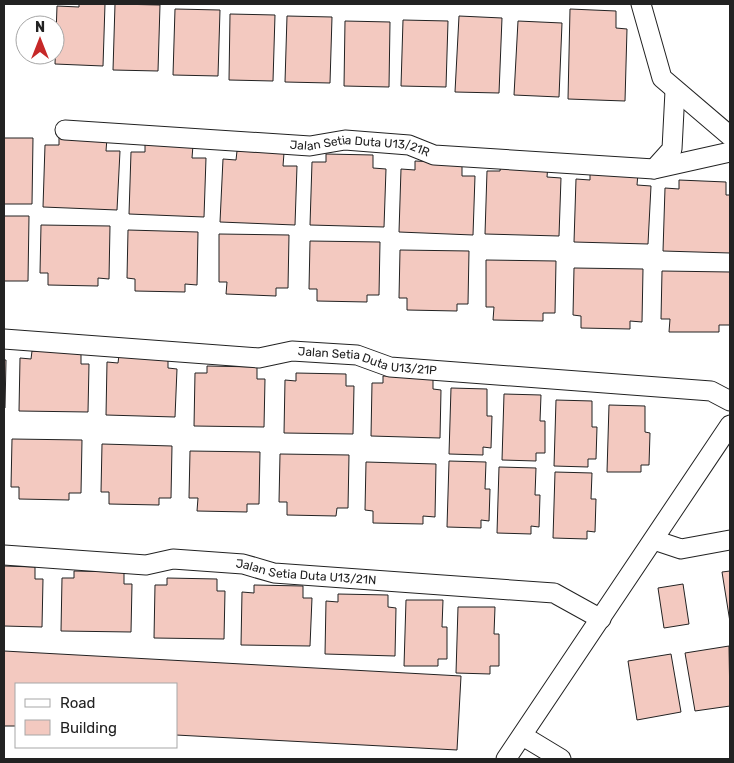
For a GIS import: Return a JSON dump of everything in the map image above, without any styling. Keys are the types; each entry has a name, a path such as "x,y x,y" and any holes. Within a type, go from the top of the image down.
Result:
{"street":[{"path":"641,4 662,78 730,136"},
{"path":"654,169 672,149 675,91"},
{"name":"Jalan Setia Duta U13/21R","path":"65,130 310,146 345,140 409,145 434,155 654,169 730,152"},
{"name":"Jalan Setia Duta U13/21P","path":"4,339 259,358 292,351 357,355 390,367 711,391 730,401"},
{"path":"506,759 730,425"},
{"path":"654,540 682,549 730,540"},
{"name":"Jalan Setia Duta U13/21N","path":"4,555 146,565 173,559 208,561 243,564 274,573 554,592 601,619"},
{"path":"523,736 562,759"}],"building":[{"path":"79,4 105,4 103,66 65,64 65,15 57,15 57,6 79,7"},
{"path":"115,4 160,5 158,71 113,70"},
{"path":"175,9 220,10 218,76 173,75"},
{"path":"570,9 616,11 616,28 627,29 625,101 568,99"},
{"path":"230,14 275,15 273,81 229,80"},
{"path":"287,16 332,17 330,83 285,82"},
{"path":"459,16 502,18 499,93 455,92"},
{"path":"403,20 448,21 446,87 401,86"},
{"path":"345,21 390,22 389,87 344,86"},
{"path":"518,21 562,23 559,97 514,95"},
{"path":"59,136 107,138 106,151 120,151 117,210 43,207 45,145 59,145"},
{"path":"4,138 33,138 32,204 4,204"},
{"path":"145,144 193,145 192,158 206,158 204,217 129,214 131,152 145,152"},
{"path":"237,151 284,153 283,166 297,166 295,225 220,222 223,159 236,160"},
{"path":"326,154 373,155 373,168 386,169 384,227 310,225 312,162 326,162"},
{"path":"415,161 462,163 462,176 475,176 473,235 399,232 401,169 415,170"},
{"path":"501,163 548,164 547,177 561,178 559,236 485,234 487,171 500,171"},
{"path":"590,171 638,173 637,185 651,186 648,244 574,242 576,179 590,180"},
{"path":"679,180 726,182 726,195 730,195 730,253 663,251 665,188 679,189"},
{"path":"4,216 29,216 28,281 4,281"},
{"path":"41,225 110,226 109,279 98,278 98,286 48,285 48,273 40,273"},
{"path":"128,230 198,232 197,285 185,284 185,292 135,291 135,279 127,278"},
{"path":"219,234 289,235 288,288 276,288 276,296 226,294 227,282 219,282"},
{"path":"310,241 380,242 379,295 367,295 367,302 317,301 317,289 309,289"},
{"path":"400,250 469,251 468,304 457,304 457,311 407,310 407,298 399,298"},
{"path":"486,260 556,261 555,313 543,313 543,321 493,320 494,307 486,307"},
{"path":"574,268 643,269 642,322 630,321 630,329 581,328 581,316 573,315"},
{"path":"662,271 730,272 730,325 719,325 719,332 669,332 670,319 661,319"},
{"path":"32,351 81,352 81,364 89,364 88,412 19,411 20,358 31,359"},
{"path":"119,355 168,356 168,368 177,369 175,417 106,415 107,362 118,363"},
{"path":"4,360 6,360 5,408 4,408"},
{"path":"207,366 257,367 257,379 265,379 264,427 194,426 195,373 207,373"},
{"path":"296,373 346,374 346,386 354,386 353,434 284,433 285,380 296,381"},
{"path":"383,376 433,377 433,389 441,390 440,438 371,436 372,383 383,383"},
{"path":"451,388 487,389 487,416 492,416 491,448 483,447 483,455 449,454"},
{"path":"504,394 541,395 540,421 545,421 545,453 536,453 536,461 502,460"},
{"path":"556,400 592,401 592,427 597,427 596,459 588,459 588,467 554,466"},
{"path":"609,405 645,406 645,432 650,433 649,465 641,465 641,472 607,472"},
{"path":"12,439 82,440 81,493 69,493 69,500 19,499 19,487 11,487"},
{"path":"102,444 172,446 171,498 159,498 159,505 109,504 109,492 101,492"},
{"path":"190,451 260,452 259,504 247,504 247,512 197,511 198,498 189,498"},
{"path":"280,454 349,455 348,508 337,508 336,516 287,515 287,502 279,502"},
{"path":"449,461 486,462 485,489 490,489 489,521 481,520 481,528 447,527"},
{"path":"366,462 436,464 435,517 423,516 423,524 373,523 373,511 365,510"},
{"path":"499,467 536,468 535,495 540,495 539,527 531,526 531,534 497,533"},
{"path":"555,472 592,473 591,499 596,499 595,532 587,531 587,539 553,538"},
{"path":"4,566 35,567 35,579 43,579 42,627 4,626"},
{"path":"74,571 124,572 124,584 132,584 131,632 61,631 62,578 74,578"},
{"path":"730,571 730,622 722,572"},
{"path":"167,578 217,579 217,591 225,591 224,639 154,638 155,585 167,585"},
{"path":"683,584 689,624 664,628 658,588"},
{"path":"254,585 303,586 303,598 312,598 310,646 241,645 242,592 254,593"},
{"path":"338,594 388,595 388,607 396,608 395,656 325,654 326,601 338,602"},
{"path":"406,600 443,600 442,627 447,627 447,659 438,659 438,666 404,666"},
{"path":"458,607 495,607 494,634 499,634 499,666 490,666 490,674 456,673"},
{"path":"729,646 730,706 695,711 685,653"},
{"path":"4,651 461,676 457,750 178,735 178,683 15,683 15,726 4,726"},
{"path":"671,654 681,712 637,720 628,661"}]}
